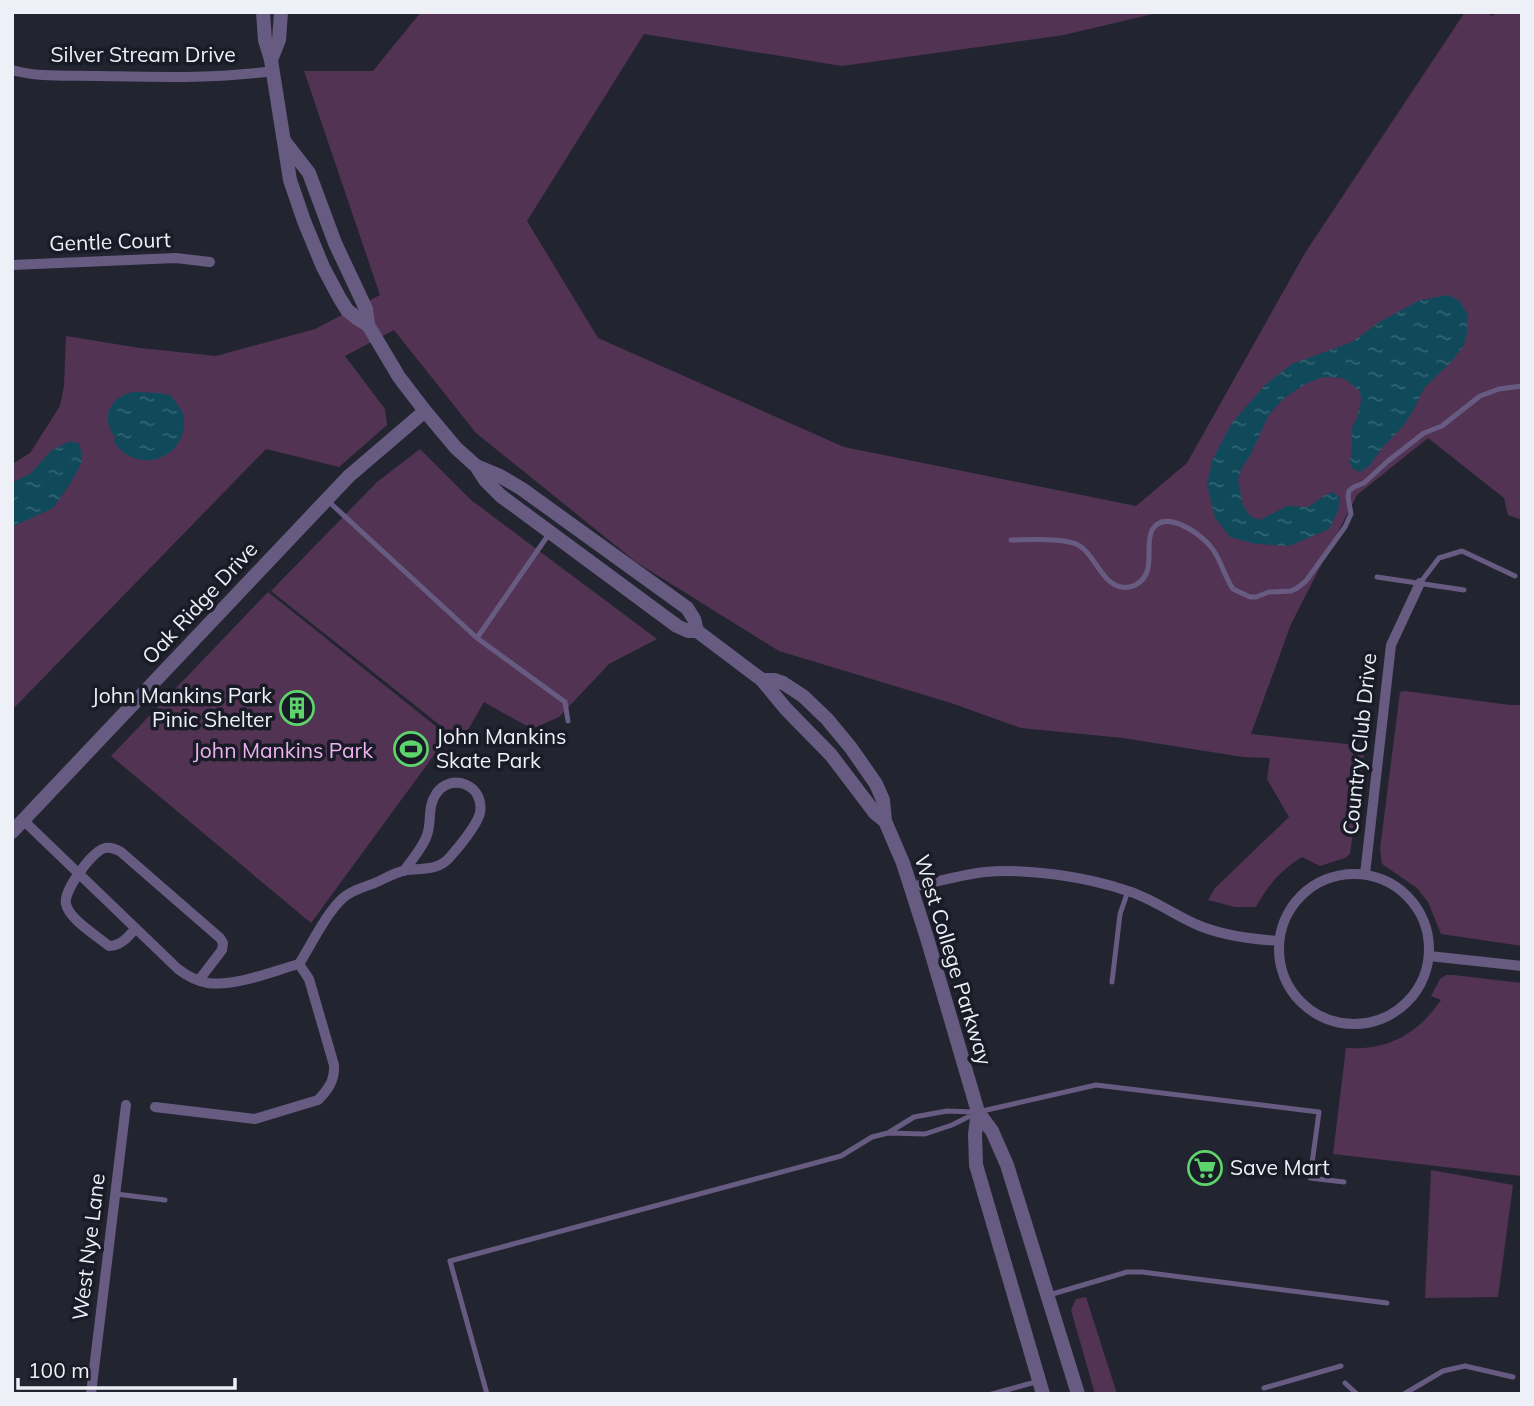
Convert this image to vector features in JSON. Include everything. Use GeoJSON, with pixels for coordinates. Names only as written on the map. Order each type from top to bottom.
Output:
{"type":"FeatureCollection","features":[{"type":"Feature","properties":{"kind":"street","name":"West College Parkway"},"geometry":{"type":"LineString","coordinates":[[263,12],[265,40],[272,65],[290,180],[323,267],[339,297],[347,310],[368,325]]}},
{"type":"Feature","properties":{"kind":"street","name":"West College Parkway"},"geometry":{"type":"LineString","coordinates":[[272,65],[279,40],[281,12]]}},
{"type":"Feature","properties":{"kind":"street","name":"Silver Stream Drive"},"geometry":{"type":"LineString","coordinates":[[12,71],[52,75],[233,76],[272,65]]}},
{"type":"Feature","properties":{"kind":"street","name":"West College Parkway"},"geometry":{"type":"LineString","coordinates":[[285,142],[309,173],[335,243],[366,309],[368,325],[399,377],[425,411],[456,447],[477,466],[522,489],[687,608],[697,631]]}},
{"type":"Feature","properties":{"kind":"street","name":"Gentle Court"},"geometry":{"type":"LineString","coordinates":[[12,265],[176,258],[210,262]]}},
{"type":"Feature","properties":{"kind":"street","name":"Oak Ridge Drive"},"geometry":{"type":"LineString","coordinates":[[12,832],[349,476],[425,411]]}},
{"type":"Feature","properties":{"kind":"street","name":"West College Parkway"},"geometry":{"type":"LineString","coordinates":[[477,466],[485,480],[501,496],[550,533],[677,626],[688,631],[697,631],[762,680],[831,755],[875,813],[885,821]]}},
{"type":"Feature","properties":{"kind":"street","name":"Country Club Drive"},"geometry":{"type":"LineString","coordinates":[[1365,874],[1391,645],[1420,583]]}},
{"type":"Feature","properties":{"kind":"street","name":"West College Parkway"},"geometry":{"type":"LineString","coordinates":[[762,680],[783,683],[803,696],[827,719],[876,784],[883,800],[885,821],[911,887],[978,1112],[992,1131],[1007,1165],[1078,1394]]}},
{"type":"Feature","properties":{"kind":"street"},"geometry":{"type":"LineString","coordinates":[[23,820],[178,969],[209,983],[246,979],[299,964],[342,898],[404,871],[437,867],[447,861],[478,819],[480,810],[477,792],[461,783],[449,784],[436,793],[429,810],[427,837],[404,871]]}},
{"type":"Feature","properties":{"kind":"street"},"geometry":{"type":"LineString","coordinates":[[135,929],[124,941],[116,946],[109,946],[75,918],[67,907],[65,901],[78,874],[99,851],[107,847],[115,848],[220,938],[223,943],[222,950],[198,980]]}},
{"type":"Feature","properties":{"kind":"street"},"geometry":{"type":"LineString","coordinates":[[911,887],[986,872],[1056,874],[1128,891],[1156,902],[1200,926],[1224,934],[1279,941]]}},
{"type":"Feature","properties":{"kind":"street"},"geometry":{"type":"LineString","coordinates":[[1345,873],[1365,874],[1384,879],[1400,888],[1414,902],[1423,918],[1429,938],[1429,956],[1425,975],[1416,993],[1402,1007],[1385,1018],[1367,1024],[1346,1025],[1327,1020],[1310,1011],[1295,997],[1285,980],[1279,961],[1279,941],[1283,921],[1293,904],[1308,889],[1325,878],[1345,873]]}},
{"type":"Feature","properties":{"kind":"street"},"geometry":{"type":"LineString","coordinates":[[1429,956],[1522,966]]}},
{"type":"Feature","properties":{"kind":"street"},"geometry":{"type":"LineString","coordinates":[[155,1107],[255,1119],[318,1100],[333,1079],[334,1065],[309,979],[299,964]]}},
{"type":"Feature","properties":{"kind":"street","name":"West Nye Lane"},"geometry":{"type":"LineString","coordinates":[[91,1394],[126,1105]]}},
{"type":"Feature","properties":{"kind":"street","name":"West College Parkway"},"geometry":{"type":"LineString","coordinates":[[978,1112],[975,1134],[976,1165],[1041,1387]]}},
{"type":"Feature","properties":{"kind":"lane"},"geometry":{"type":"LineString","coordinates":[[1011,540],[1041,539],[1074,543],[1085,550],[1107,578],[1121,587],[1126,587],[1136,585],[1144,577],[1149,564],[1150,537],[1155,526],[1165,521],[1172,522],[1188,528],[1210,546],[1233,589],[1250,597],[1269,592],[1291,591],[1306,581],[1345,527],[1351,513],[1349,491],[1364,483],[1424,433],[1442,426],[1480,396],[1499,389],[1522,386]]}},
{"type":"Feature","properties":{"kind":"lane"},"geometry":{"type":"LineString","coordinates":[[327,499],[477,638],[565,702],[568,720]]}},
{"type":"Feature","properties":{"kind":"lane"},"geometry":{"type":"LineString","coordinates":[[477,638],[550,533]]}},
{"type":"Feature","properties":{"kind":"lane"},"geometry":{"type":"LineString","coordinates":[[1420,583],[1439,558],[1462,551],[1515,576]]}},
{"type":"Feature","properties":{"kind":"lane"},"geometry":{"type":"LineString","coordinates":[[1377,576],[1464,590]]}},
{"type":"Feature","properties":{"kind":"lane"},"geometry":{"type":"LineString","coordinates":[[1112,982],[1120,914],[1128,891]]}},
{"type":"Feature","properties":{"kind":"lane"},"geometry":{"type":"LineString","coordinates":[[487,1394],[450,1261],[841,1156],[872,1137],[888,1133],[925,1134],[978,1112],[1096,1085],[1319,1112],[1310,1178],[1345,1182]]}},
{"type":"Feature","properties":{"kind":"lane"},"geometry":{"type":"LineString","coordinates":[[888,1133],[914,1117],[947,1111],[978,1112]]}},
{"type":"Feature","properties":{"kind":"lane"},"geometry":{"type":"LineString","coordinates":[[115,1194],[165,1200]]}},
{"type":"Feature","properties":{"kind":"lane"},"geometry":{"type":"LineString","coordinates":[[1048,1296],[1127,1272],[1142,1272],[1387,1303]]}},
{"type":"Feature","properties":{"kind":"lane"},"geometry":{"type":"LineString","coordinates":[[1264,1388],[1341,1366]]}},
{"type":"Feature","properties":{"kind":"lane"},"geometry":{"type":"LineString","coordinates":[[1404,1394],[1443,1371],[1465,1366],[1513,1377]]}},
{"type":"Feature","properties":{"kind":"lane"},"geometry":{"type":"LineString","coordinates":[[1345,1383],[1357,1394]]}},
{"type":"Feature","properties":{"kind":"lane"},"geometry":{"type":"LineString","coordinates":[[992,1394],[1041,1387]]}},
{"type":"Feature","properties":{"kind":"green space"},"geometry":{"type":"Polygon","coordinates":[[[421,12],[1161,12],[1064,35],[842,66],[644,34],[527,221],[598,338],[844,447],[1136,506],[1187,463],[1305,253],[1465,12],[1484,12],[1493,16],[1497,12],[1522,12],[1522,520],[1508,515],[1504,498],[1428,438],[1357,495],[1291,624],[1251,734],[1365,746],[1350,854],[1320,866],[1302,857],[1276,879],[1256,907],[1235,907],[1208,900],[1215,888],[1289,817],[1267,779],[1270,758],[1243,757],[1123,738],[1021,728],[951,703],[779,651],[636,562],[476,433],[394,330],[345,356],[385,409],[387,425],[339,467],[266,449],[12,710],[12,464],[30,453],[60,406],[64,386],[66,336],[140,348],[216,356],[315,329],[380,295],[304,71],[373,71],[421,12]]]}},
{"type":"Feature","properties":{"kind":"green space"},"geometry":{"type":"Polygon","coordinates":[[[420,449],[471,500],[657,639],[609,664],[559,717],[532,729],[484,702],[461,742],[271,591],[377,482],[420,449]]]}},
{"type":"Feature","properties":{"kind":"green space","name":"John Mankins Park"},"geometry":{"type":"Polygon","coordinates":[[[268,592],[448,736],[311,923],[111,756],[268,592]]]}},
{"type":"Feature","properties":{"kind":"green space"},"geometry":{"type":"Polygon","coordinates":[[[1400,692],[1522,705],[1522,946],[1441,934],[1428,902],[1417,888],[1382,864],[1380,849],[1400,692]]]}},
{"type":"Feature","properties":{"kind":"green space"},"geometry":{"type":"Polygon","coordinates":[[[1446,975],[1522,983],[1522,1176],[1333,1154],[1346,1048],[1375,1047],[1412,1031],[1441,1000],[1431,996],[1440,979],[1446,975]]]}},
{"type":"Feature","properties":{"kind":"green space"},"geometry":{"type":"Polygon","coordinates":[[[1431,1170],[1513,1185],[1498,1297],[1425,1298],[1431,1170]]]}},
{"type":"Feature","properties":{"kind":"green space"},"geometry":{"type":"Polygon","coordinates":[[[1086,1297],[1117,1394],[1095,1394],[1071,1310],[1076,1299],[1086,1297]]]}},
{"type":"Feature","properties":{"kind":"water"},"geometry":{"type":"Polygon","coordinates":[[[1446,295],[1459,300],[1468,315],[1464,345],[1424,388],[1403,426],[1369,466],[1360,472],[1350,464],[1352,428],[1361,401],[1360,391],[1343,378],[1323,377],[1305,384],[1283,399],[1268,416],[1251,454],[1242,467],[1238,480],[1243,505],[1250,516],[1260,520],[1287,506],[1308,507],[1332,492],[1340,497],[1338,511],[1329,529],[1289,546],[1256,544],[1230,537],[1215,518],[1207,484],[1212,461],[1231,424],[1265,385],[1292,364],[1352,342],[1381,321],[1418,301],[1446,295]]]}},
{"type":"Feature","properties":{"kind":"water"},"geometry":{"type":"Polygon","coordinates":[[[134,392],[170,395],[183,414],[184,428],[180,441],[172,451],[162,457],[137,459],[125,453],[114,442],[115,437],[108,422],[110,408],[119,397],[134,392]]]}},
{"type":"Feature","properties":{"kind":"water"},"geometry":{"type":"Polygon","coordinates":[[[70,441],[80,444],[82,462],[70,484],[53,508],[12,527],[12,483],[31,473],[52,450],[70,441]]]}},
{"type":"Feature","properties":{"kind":"place","name":"John Mankins Park Pinic Shelter"},"geometry":{"type":"Point","coordinates":[297,708]}},
{"type":"Feature","properties":{"kind":"place","name":"John Mankins Skate Park"},"geometry":{"type":"Point","coordinates":[411,749]}},
{"type":"Feature","properties":{"kind":"place","name":"Save Mart"},"geometry":{"type":"Point","coordinates":[1205,1168]}}]}
